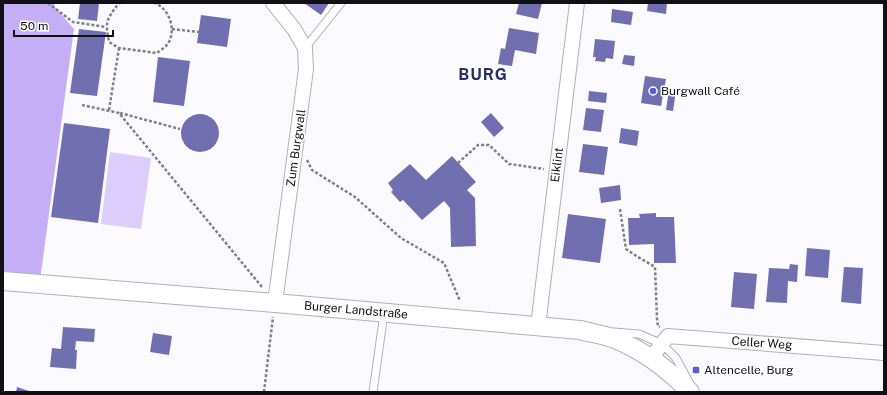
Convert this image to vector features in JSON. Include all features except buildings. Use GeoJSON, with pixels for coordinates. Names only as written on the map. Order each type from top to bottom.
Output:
{"type":"FeatureCollection","features":[{"type":"Feature","properties":{"kind":"street","name":"Zum Burgwall"},"geometry":{"type":"LineString","coordinates":[[273,3],[294,29],[305,48],[306,70],[275,303]]}},
{"type":"Feature","properties":{"kind":"street","name":"Eiklint"},"geometry":{"type":"LineString","coordinates":[[538,326],[577,3]]}},
{"type":"Feature","properties":{"kind":"street","name":"Burger Landstraße"},"geometry":{"type":"LineString","coordinates":[[3,281],[580,330],[657,351],[673,375],[690,392]]}},
{"type":"Feature","properties":{"kind":"street","name":"Celler Weg"},"geometry":{"type":"LineString","coordinates":[[657,351],[668,336],[884,353]]}},
{"type":"Feature","properties":{"kind":"lane"},"geometry":{"type":"LineString","coordinates":[[305,48],[341,3]]}},
{"type":"Feature","properties":{"kind":"lane"},"geometry":{"type":"LineString","coordinates":[[373,392],[384,313]]}},
{"type":"Feature","properties":{"kind":"lane"},"geometry":{"type":"LineString","coordinates":[[657,351],[676,358],[695,392]]}},
{"type":"Feature","properties":{"kind":"path"},"geometry":{"type":"LineString","coordinates":[[48,3],[74,22],[106,27]]}},
{"type":"Feature","properties":{"kind":"path"},"geometry":{"type":"LineString","coordinates":[[121,3],[119,3],[108,17],[106,27],[109,42],[119,48],[157,53],[169,42],[172,28],[168,14],[155,3]]}},
{"type":"Feature","properties":{"kind":"path"},"geometry":{"type":"LineString","coordinates":[[172,28],[199,32]]}},
{"type":"Feature","properties":{"kind":"path"},"geometry":{"type":"LineString","coordinates":[[109,110],[119,48]]}},
{"type":"Feature","properties":{"kind":"path"},"geometry":{"type":"LineString","coordinates":[[82,104],[180,129]]}},
{"type":"Feature","properties":{"kind":"path"},"geometry":{"type":"LineString","coordinates":[[119,113],[275,303],[264,392]]}},
{"type":"Feature","properties":{"kind":"path"},"geometry":{"type":"LineString","coordinates":[[297,140],[312,170],[355,197],[401,238],[444,263],[460,301]]}},
{"type":"Feature","properties":{"kind":"path"},"geometry":{"type":"LineString","coordinates":[[458,163],[478,145],[489,145],[509,164],[557,171]]}},
{"type":"Feature","properties":{"kind":"path"},"geometry":{"type":"LineString","coordinates":[[620,209],[626,249],[655,267],[658,326]]}},
{"type":"Feature","properties":{"kind":"shaded area"},"geometry":{"type":"Polygon","coordinates":[[[3,3],[55,3],[54,6],[74,29],[40,280],[3,274],[3,3]]]}},
{"type":"Feature","properties":{"kind":"shaded area"},"geometry":{"type":"Polygon","coordinates":[[[110,152],[151,158],[141,229],[101,224],[110,152]]]}},
{"type":"Feature","properties":{"kind":"place","name":"Burgwall Café"},"geometry":{"type":"Point","coordinates":[653,91]}},
{"type":"Feature","properties":{"kind":"place","name":"Altencelle, Burg"},"geometry":{"type":"Point","coordinates":[696,370]}},
{"type":"Feature","properties":{"kind":"district","name":"BURG"},"geometry":{"type":"Point","coordinates":[483,74]}}]}
